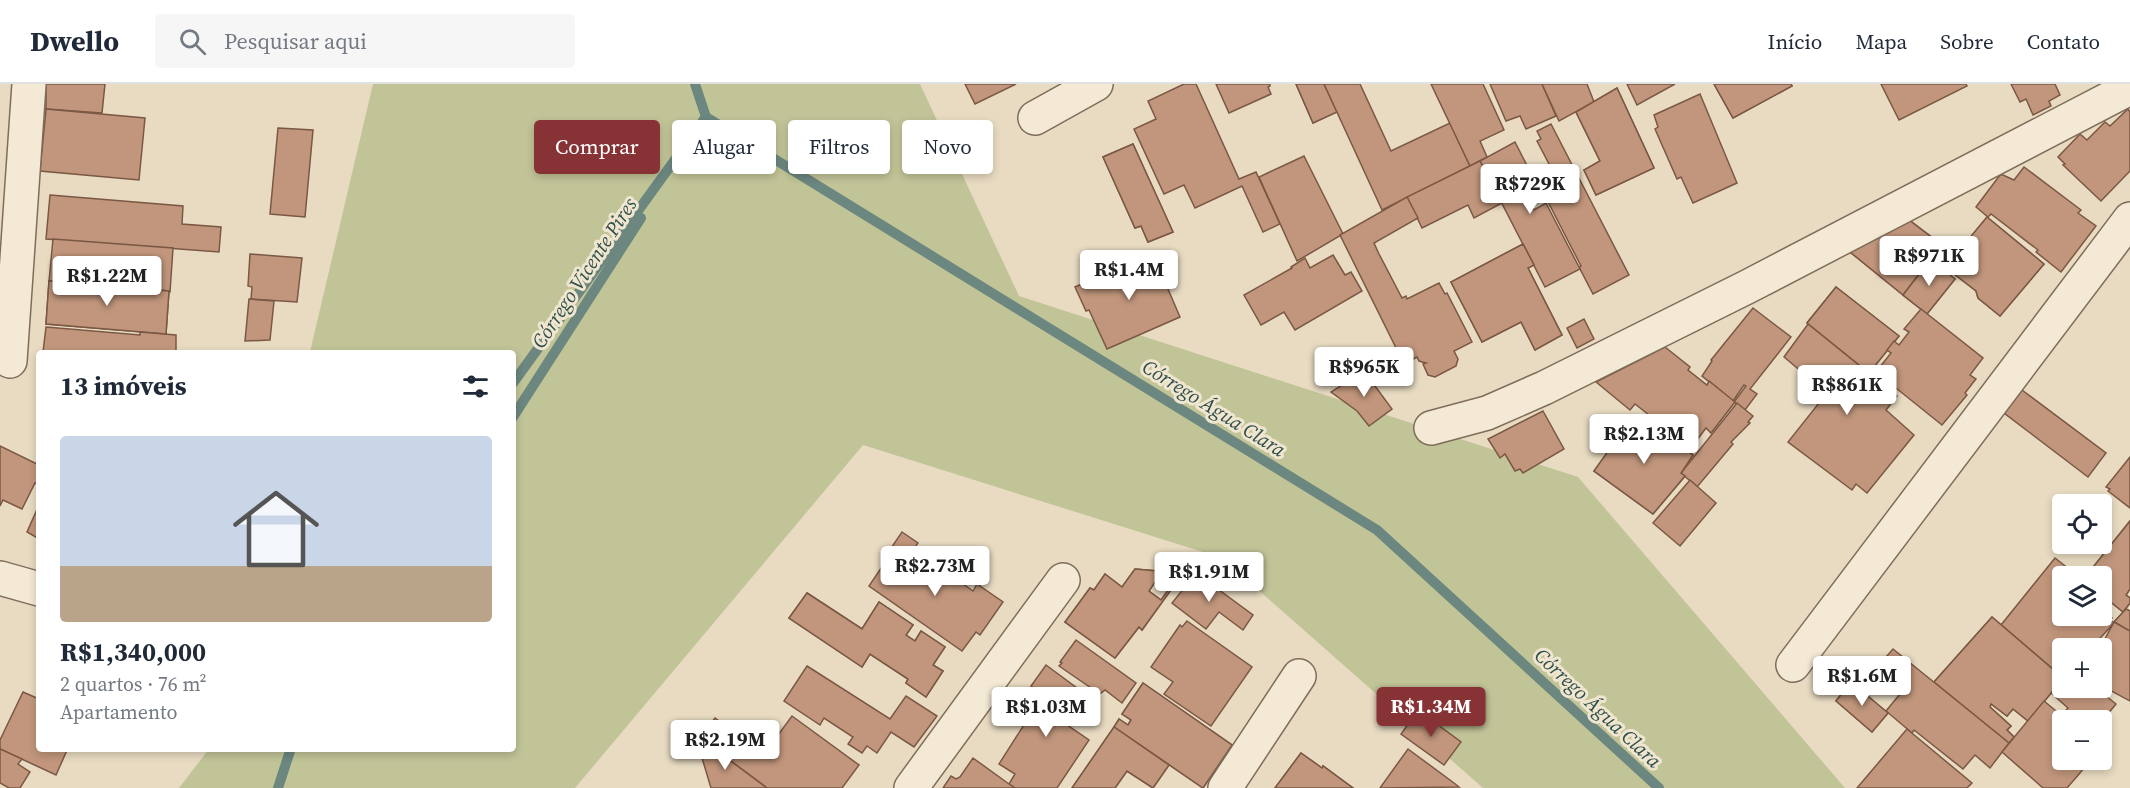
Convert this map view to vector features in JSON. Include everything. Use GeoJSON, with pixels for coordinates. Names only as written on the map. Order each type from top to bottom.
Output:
{"type":"FeatureCollection","features":[{"type":"Feature","properties":{"kind":"street"},"geometry":{"type":"LineString","coordinates":[[10,361],[29,84]]}},
{"type":"Feature","properties":{"kind":"street"},"geometry":{"type":"LineString","coordinates":[[1035,118],[1096,84]]}},
{"type":"Feature","properties":{"kind":"street"},"geometry":{"type":"LineString","coordinates":[[1431,428],[1487,413],[1544,388],[1747,287],[2130,88]]}},
{"type":"Feature","properties":{"kind":"street"},"geometry":{"type":"LineString","coordinates":[[1794,665],[2130,219]]}},
{"type":"Feature","properties":{"kind":"street"},"geometry":{"type":"LineString","coordinates":[[0,578],[36,589]]}},
{"type":"Feature","properties":{"kind":"street"},"geometry":{"type":"LineString","coordinates":[[911,788],[1063,580]]}},
{"type":"Feature","properties":{"kind":"street"},"geometry":{"type":"LineString","coordinates":[[1225,788],[1299,676]]}},
{"type":"Feature","properties":{"kind":"green space"},"geometry":{"type":"Polygon","coordinates":[[[373,84],[920,84],[937,120],[902,120],[902,174],[962,174],[1019,296],[1578,477],[1845,788],[1483,788],[1222,558],[863,445],[575,788],[179,788],[207,752],[516,752],[516,350],[310,350],[373,84]]]}},
{"type":"Feature","properties":{"kind":"building"},"geometry":{"type":"Polygon","coordinates":[[[46,84],[105,84],[102,113],[46,109],[46,84]]]}},
{"type":"Feature","properties":{"kind":"building"},"geometry":{"type":"Polygon","coordinates":[[[965,84],[1016,84],[975,104],[965,84]]]}},
{"type":"Feature","properties":{"kind":"building"},"geometry":{"type":"Polygon","coordinates":[[[1184,84],[1196,84],[1239,179],[1256,172],[1280,224],[1263,232],[1242,186],[1195,208],[1184,185],[1164,194],[1134,129],[1156,119],[1148,101],[1184,84]]]}},
{"type":"Feature","properties":{"kind":"building"},"geometry":{"type":"Polygon","coordinates":[[[1216,84],[1270,84],[1268,87],[1271,94],[1229,113],[1216,84]]]}},
{"type":"Feature","properties":{"kind":"building"},"geometry":{"type":"Polygon","coordinates":[[[1296,84],[1324,84],[1337,112],[1313,123],[1296,84]]]}},
{"type":"Feature","properties":{"kind":"building"},"geometry":{"type":"Polygon","coordinates":[[[1296,84],[1324,84],[1337,112],[1313,123],[1296,84]]]}},
{"type":"Feature","properties":{"kind":"building"},"geometry":{"type":"Polygon","coordinates":[[[1324,84],[1360,84],[1391,151],[1450,123],[1470,166],[1382,210],[1324,84]]]}},
{"type":"Feature","properties":{"kind":"building"},"geometry":{"type":"Polygon","coordinates":[[[1431,84],[1483,84],[1504,130],[1480,141],[1487,157],[1470,166],[1431,84]]]}},
{"type":"Feature","properties":{"kind":"building"},"geometry":{"type":"Polygon","coordinates":[[[1490,84],[1542,84],[1556,116],[1526,129],[1520,116],[1506,121],[1490,84]]]}},
{"type":"Feature","properties":{"kind":"building"},"geometry":{"type":"Polygon","coordinates":[[[1542,84],[1587,84],[1594,102],[1559,121],[1542,84]]]}},
{"type":"Feature","properties":{"kind":"building"},"geometry":{"type":"Polygon","coordinates":[[[1627,84],[1675,84],[1637,105],[1627,84]]]}},
{"type":"Feature","properties":{"kind":"building"},"geometry":{"type":"Polygon","coordinates":[[[1714,84],[1791,84],[1792,86],[1733,118],[1714,84]]]}},
{"type":"Feature","properties":{"kind":"building"},"geometry":{"type":"Polygon","coordinates":[[[1714,84],[1791,84],[1792,86],[1733,118],[1714,84]]]}},
{"type":"Feature","properties":{"kind":"building"},"geometry":{"type":"Polygon","coordinates":[[[1881,84],[1966,84],[1967,86],[1899,120],[1881,84]]]}},
{"type":"Feature","properties":{"kind":"building"},"geometry":{"type":"Polygon","coordinates":[[[2011,84],[2055,84],[2060,95],[2049,101],[2051,106],[2033,115],[2026,99],[2020,102],[2011,84]]]}},
{"type":"Feature","properties":{"kind":"building"},"geometry":{"type":"Polygon","coordinates":[[[1617,88],[1654,168],[1596,195],[1584,170],[1600,161],[1576,112],[1617,88]]]}},
{"type":"Feature","properties":{"kind":"building"},"geometry":{"type":"Polygon","coordinates":[[[1617,88],[1654,168],[1596,195],[1584,170],[1600,161],[1576,112],[1617,88]]]}},
{"type":"Feature","properties":{"kind":"building"},"geometry":{"type":"Polygon","coordinates":[[[1700,94],[1737,183],[1693,203],[1681,177],[1677,179],[1655,129],[1658,127],[1654,115],[1700,94]]]}},
{"type":"Feature","properties":{"kind":"building"},"geometry":{"type":"Polygon","coordinates":[[[46,109],[145,118],[139,180],[40,171],[46,109]]]}},
{"type":"Feature","properties":{"kind":"building"},"geometry":{"type":"Polygon","coordinates":[[[2128,109],[2130,112],[2130,171],[2101,201],[2063,165],[2065,164],[2058,157],[2080,134],[2087,140],[2105,122],[2110,126],[2128,109]]]}},
{"type":"Feature","properties":{"kind":"building"},"geometry":{"type":"Polygon","coordinates":[[[1551,124],[1629,275],[1593,294],[1543,192],[1559,183],[1537,141],[1541,139],[1537,131],[1551,124]]]}},
{"type":"Feature","properties":{"kind":"building"},"geometry":{"type":"Polygon","coordinates":[[[278,128],[313,130],[305,217],[270,214],[278,128]]]}},
{"type":"Feature","properties":{"kind":"building"},"geometry":{"type":"Polygon","coordinates":[[[1515,142],[1543,197],[1531,203],[1534,210],[1546,203],[1580,269],[1545,287],[1480,161],[1515,142]]]}},
{"type":"Feature","properties":{"kind":"building"},"geometry":{"type":"Polygon","coordinates":[[[1133,144],[1173,232],[1148,242],[1141,226],[1135,228],[1103,157],[1133,144]]]}},
{"type":"Feature","properties":{"kind":"building"},"geometry":{"type":"Polygon","coordinates":[[[1133,144],[1173,232],[1148,242],[1141,226],[1135,228],[1103,157],[1133,144]]]}},
{"type":"Feature","properties":{"kind":"building"},"geometry":{"type":"Polygon","coordinates":[[[1304,156],[1343,234],[1297,261],[1259,177],[1304,156]]]}},
{"type":"Feature","properties":{"kind":"building"},"geometry":{"type":"Polygon","coordinates":[[[1480,161],[1502,203],[1474,218],[1468,205],[1422,228],[1407,197],[1480,161]]]}},
{"type":"Feature","properties":{"kind":"building"},"geometry":{"type":"Polygon","coordinates":[[[2024,167],[2081,210],[2078,213],[2096,226],[2061,272],[2036,252],[2038,250],[1991,214],[1988,217],[1976,207],[2000,175],[2014,180],[2024,167]]]}},
{"type":"Feature","properties":{"kind":"building"},"geometry":{"type":"Polygon","coordinates":[[[50,195],[183,206],[182,224],[221,227],[219,252],[46,239],[50,195]]]}},
{"type":"Feature","properties":{"kind":"building"},"geometry":{"type":"Polygon","coordinates":[[[1407,197],[1418,218],[1374,243],[1402,298],[1406,296],[1407,299],[1439,283],[1445,294],[1447,293],[1472,342],[1454,351],[1458,359],[1456,366],[1435,377],[1428,375],[1423,364],[1426,363],[1419,361],[1417,357],[1404,364],[1340,235],[1407,197]]]}},
{"type":"Feature","properties":{"kind":"building"},"geometry":{"type":"Polygon","coordinates":[[[1987,217],[2044,264],[2000,316],[1978,298],[1976,291],[1932,257],[1903,295],[1850,252],[1909,220],[1963,261],[1971,252],[1963,246],[1987,217]]]}},
{"type":"Feature","properties":{"kind":"building"},"geometry":{"type":"Polygon","coordinates":[[[1987,217],[2044,264],[2000,316],[1978,298],[1976,291],[1932,257],[1903,295],[1850,252],[1909,220],[1963,261],[1971,252],[1963,246],[1987,217]]]}},
{"type":"Feature","properties":{"kind":"building"},"geometry":{"type":"Polygon","coordinates":[[[53,239],[173,248],[170,292],[49,281],[53,239]]]}},
{"type":"Feature","properties":{"kind":"building"},"geometry":{"type":"Polygon","coordinates":[[[1523,244],[1534,265],[1528,268],[1562,335],[1535,350],[1521,322],[1482,342],[1451,282],[1523,244]]]}},
{"type":"Feature","properties":{"kind":"building"},"geometry":{"type":"Polygon","coordinates":[[[1523,244],[1534,265],[1528,268],[1562,335],[1535,350],[1521,322],[1482,342],[1451,282],[1523,244]]]}},
{"type":"Feature","properties":{"kind":"building"},"geometry":{"type":"Polygon","coordinates":[[[1154,253],[1180,317],[1107,349],[1089,310],[1086,311],[1075,287],[1154,253]]]}},
{"type":"Feature","properties":{"kind":"building"},"geometry":{"type":"Polygon","coordinates":[[[250,254],[302,258],[297,302],[251,299],[252,287],[248,286],[250,254]]]}},
{"type":"Feature","properties":{"kind":"building"},"geometry":{"type":"Polygon","coordinates":[[[1333,255],[1345,275],[1351,272],[1362,291],[1295,330],[1284,312],[1261,325],[1244,295],[1292,268],[1305,258],[1310,268],[1333,255]]]}},
{"type":"Feature","properties":{"kind":"building"},"geometry":{"type":"Polygon","coordinates":[[[1931,259],[1955,279],[1927,314],[1903,295],[1931,259]]]}},
{"type":"Feature","properties":{"kind":"building"},"geometry":{"type":"Polygon","coordinates":[[[1931,259],[1955,279],[1927,314],[1903,295],[1931,259]]]}},
{"type":"Feature","properties":{"kind":"building"},"geometry":{"type":"Polygon","coordinates":[[[49,281],[169,291],[166,334],[46,324],[49,281]]]}},
{"type":"Feature","properties":{"kind":"building"},"geometry":{"type":"Polygon","coordinates":[[[49,281],[169,291],[166,334],[46,324],[49,281]]]}},
{"type":"Feature","properties":{"kind":"building"},"geometry":{"type":"Polygon","coordinates":[[[1836,287],[1899,336],[1869,373],[1807,323],[1836,287]]]}},
{"type":"Feature","properties":{"kind":"building"},"geometry":{"type":"Polygon","coordinates":[[[1836,287],[1899,336],[1869,373],[1807,323],[1836,287]]]}},
{"type":"Feature","properties":{"kind":"building"},"geometry":{"type":"Polygon","coordinates":[[[249,299],[274,301],[270,340],[245,341],[249,299]]]}},
{"type":"Feature","properties":{"kind":"building"},"geometry":{"type":"Polygon","coordinates":[[[1753,308],[1791,337],[1750,389],[1757,394],[1745,410],[1734,402],[1746,386],[1744,385],[1733,401],[1702,376],[1711,360],[1753,308]]]}},
{"type":"Feature","properties":{"kind":"building"},"geometry":{"type":"Polygon","coordinates":[[[1921,309],[1983,358],[1970,375],[1976,379],[1965,393],[1967,395],[1942,425],[1876,372],[1891,353],[1887,350],[1894,341],[1899,345],[1909,332],[1904,329],[1921,309]]]}},
{"type":"Feature","properties":{"kind":"building"},"geometry":{"type":"Polygon","coordinates":[[[1584,319],[1594,339],[1577,348],[1567,328],[1584,319]]]}},
{"type":"Feature","properties":{"kind":"building"},"geometry":{"type":"Polygon","coordinates":[[[1808,324],[1897,396],[1886,410],[1914,435],[1867,493],[1856,484],[1852,490],[1788,442],[1827,393],[1824,391],[1828,386],[1808,368],[1803,373],[1784,357],[1808,324]]]}},
{"type":"Feature","properties":{"kind":"building"},"geometry":{"type":"Polygon","coordinates":[[[46,327],[140,335],[140,332],[176,335],[176,350],[43,350],[46,327]]]}},
{"type":"Feature","properties":{"kind":"building"},"geometry":{"type":"Polygon","coordinates":[[[1665,347],[1690,367],[1688,370],[1707,385],[1709,381],[1735,402],[1711,433],[1706,428],[1691,448],[1635,404],[1630,410],[1596,382],[1665,347]]]}},
{"type":"Feature","properties":{"kind":"building"},"geometry":{"type":"Polygon","coordinates":[[[1364,371],[1392,409],[1369,426],[1357,411],[1331,392],[1364,371]]]}},
{"type":"Feature","properties":{"kind":"building"},"geometry":{"type":"Polygon","coordinates":[[[2022,390],[2106,453],[2088,477],[2004,413],[2022,390]]]}},
{"type":"Feature","properties":{"kind":"building"},"geometry":{"type":"Polygon","coordinates":[[[1737,403],[1753,416],[1748,422],[1750,423],[1731,442],[1733,444],[1697,487],[1681,473],[1737,403]]]}},
{"type":"Feature","properties":{"kind":"building"},"geometry":{"type":"Polygon","coordinates":[[[1543,411],[1564,449],[1523,473],[1520,469],[1515,471],[1505,454],[1500,458],[1488,439],[1543,411]]]}},
{"type":"Feature","properties":{"kind":"building"},"geometry":{"type":"Polygon","coordinates":[[[1634,415],[1693,455],[1681,473],[1685,476],[1653,514],[1594,471],[1634,415]]]}},
{"type":"Feature","properties":{"kind":"building"},"geometry":{"type":"Polygon","coordinates":[[[1634,415],[1693,455],[1681,473],[1685,476],[1653,514],[1594,471],[1634,415]]]}},
{"type":"Feature","properties":{"kind":"building"},"geometry":{"type":"Polygon","coordinates":[[[0,446],[36,464],[36,484],[22,509],[3,500],[0,506],[0,446]]]}},
{"type":"Feature","properties":{"kind":"building"},"geometry":{"type":"Polygon","coordinates":[[[2130,457],[2130,508],[2106,487],[2130,457]]]}},
{"type":"Feature","properties":{"kind":"building"},"geometry":{"type":"Polygon","coordinates":[[[1690,480],[1716,503],[1680,546],[1653,523],[1690,480]]]}},
{"type":"Feature","properties":{"kind":"building"},"geometry":{"type":"Polygon","coordinates":[[[36,512],[36,537],[27,532],[36,512]]]}},
{"type":"Feature","properties":{"kind":"building"},"geometry":{"type":"Polygon","coordinates":[[[2130,521],[2130,589],[2126,595],[2130,598],[2130,603],[2123,612],[2112,603],[2112,566],[2094,566],[2104,554],[2112,554],[2112,544],[2130,521]]]}},
{"type":"Feature","properties":{"kind":"building"},"geometry":{"type":"Polygon","coordinates":[[[2130,521],[2130,589],[2126,595],[2130,598],[2130,603],[2123,612],[2112,603],[2112,566],[2094,566],[2104,554],[2112,554],[2112,544],[2130,521]]]}},
{"type":"Feature","properties":{"kind":"building"},"geometry":{"type":"Polygon","coordinates":[[[902,532],[918,543],[903,564],[925,579],[943,575],[945,571],[973,591],[977,584],[1003,602],[980,635],[976,632],[962,651],[869,586],[902,532]]]}},
{"type":"Feature","properties":{"kind":"building"},"geometry":{"type":"Polygon","coordinates":[[[2055,558],[2065,566],[2052,566],[2052,626],[2111,626],[2100,638],[2052,638],[2052,668],[2001,625],[2055,558]]]}},
{"type":"Feature","properties":{"kind":"building"},"geometry":{"type":"Polygon","coordinates":[[[1188,567],[1253,615],[1243,630],[1219,612],[1206,629],[1172,603],[1185,587],[1189,590],[1195,583],[1183,574],[1188,567]]]}},
{"type":"Feature","properties":{"kind":"building"},"geometry":{"type":"Polygon","coordinates":[[[1135,569],[1158,571],[1176,583],[1142,630],[1139,627],[1115,658],[1065,622],[1090,588],[1094,590],[1105,574],[1122,587],[1135,569]],[[1159,576],[1149,591],[1161,600],[1172,585],[1159,576]]]}},
{"type":"Feature","properties":{"kind":"building"},"geometry":{"type":"Polygon","coordinates":[[[1135,569],[1158,571],[1176,583],[1142,630],[1139,627],[1115,658],[1065,622],[1090,588],[1094,590],[1105,574],[1122,587],[1135,569]],[[1159,576],[1149,591],[1161,600],[1172,585],[1159,576]]]}},
{"type":"Feature","properties":{"kind":"building"},"geometry":{"type":"Polygon","coordinates":[[[807,593],[862,629],[879,602],[913,625],[906,635],[915,641],[921,631],[945,647],[933,665],[943,671],[926,697],[906,683],[908,679],[870,654],[862,667],[789,618],[807,593]]]}},
{"type":"Feature","properties":{"kind":"building"},"geometry":{"type":"Polygon","coordinates":[[[807,593],[862,629],[879,602],[913,625],[906,635],[915,641],[921,631],[945,647],[933,665],[943,671],[926,697],[906,683],[908,679],[870,654],[862,667],[789,618],[807,593]]]}},
{"type":"Feature","properties":{"kind":"building"},"geometry":{"type":"Polygon","coordinates":[[[2126,609],[2130,611],[2130,631],[2114,622],[2126,609]]]}},
{"type":"Feature","properties":{"kind":"building"},"geometry":{"type":"Polygon","coordinates":[[[2126,609],[2130,611],[2130,631],[2114,622],[2126,609]]]}},
{"type":"Feature","properties":{"kind":"building"},"geometry":{"type":"Polygon","coordinates":[[[1992,617],[2052,668],[2052,692],[2028,721],[2013,709],[2007,716],[1991,704],[1990,707],[2011,726],[2007,730],[2014,737],[2009,743],[1934,682],[1992,617]]]}},
{"type":"Feature","properties":{"kind":"building"},"geometry":{"type":"Polygon","coordinates":[[[1992,617],[2052,668],[2052,692],[2028,721],[2013,709],[2007,716],[1991,704],[1990,707],[2011,726],[2007,730],[2014,737],[2009,743],[1934,682],[1992,617]]]}},
{"type":"Feature","properties":{"kind":"building"},"geometry":{"type":"Polygon","coordinates":[[[1187,621],[1252,667],[1211,726],[1164,694],[1173,682],[1151,667],[1180,625],[1182,627],[1187,621]]]}},
{"type":"Feature","properties":{"kind":"building"},"geometry":{"type":"Polygon","coordinates":[[[2114,622],[2130,631],[2130,701],[2112,691],[2112,638],[2105,638],[2114,622]]]}},
{"type":"Feature","properties":{"kind":"building"},"geometry":{"type":"Polygon","coordinates":[[[1076,640],[1136,683],[1122,703],[1105,690],[1100,694],[1059,666],[1076,640]]]}},
{"type":"Feature","properties":{"kind":"building"},"geometry":{"type":"Polygon","coordinates":[[[1893,649],[2009,743],[1990,768],[1975,755],[1963,769],[1914,730],[1912,733],[1886,711],[1900,694],[1873,672],[1893,649]]]}},
{"type":"Feature","properties":{"kind":"building"},"geometry":{"type":"Polygon","coordinates":[[[1046,665],[1081,691],[1067,711],[1070,713],[1063,722],[1089,740],[1057,788],[1015,788],[1009,784],[1015,774],[999,764],[1036,706],[1041,709],[1048,698],[1031,686],[1046,665]]]}},
{"type":"Feature","properties":{"kind":"building"},"geometry":{"type":"Polygon","coordinates":[[[807,666],[890,719],[906,696],[937,716],[914,747],[891,732],[877,753],[867,746],[862,753],[848,744],[853,737],[824,718],[820,725],[784,701],[807,666]]]}},
{"type":"Feature","properties":{"kind":"building"},"geometry":{"type":"Polygon","coordinates":[[[1851,682],[1888,713],[1872,732],[1836,701],[1851,682]]]}},
{"type":"Feature","properties":{"kind":"building"},"geometry":{"type":"Polygon","coordinates":[[[1851,682],[1888,713],[1872,732],[1836,701],[1851,682]]]}},
{"type":"Feature","properties":{"kind":"building"},"geometry":{"type":"Polygon","coordinates":[[[1143,683],[1232,745],[1203,788],[1114,727],[1119,719],[1128,725],[1131,720],[1122,714],[1143,683]]]}},
{"type":"Feature","properties":{"kind":"building"},"geometry":{"type":"Polygon","coordinates":[[[1143,683],[1232,745],[1203,788],[1114,727],[1119,719],[1128,725],[1131,720],[1122,714],[1143,683]]]}},
{"type":"Feature","properties":{"kind":"building"},"geometry":{"type":"Polygon","coordinates":[[[23,692],[36,698],[36,752],[66,752],[56,775],[0,749],[0,740],[23,692]]]}},
{"type":"Feature","properties":{"kind":"building"},"geometry":{"type":"Polygon","coordinates":[[[2057,698],[2109,698],[2116,704],[2111,710],[2066,710],[2068,708],[2057,698]]]}},
{"type":"Feature","properties":{"kind":"building"},"geometry":{"type":"Polygon","coordinates":[[[2044,701],[2055,710],[2052,710],[2052,770],[2083,770],[2067,788],[2043,788],[2002,752],[2044,701]]]}},
{"type":"Feature","properties":{"kind":"building"},"geometry":{"type":"Polygon","coordinates":[[[1418,710],[1461,742],[1444,765],[1401,734],[1418,710]]]}},
{"type":"Feature","properties":{"kind":"building"},"geometry":{"type":"Polygon","coordinates":[[[792,716],[859,765],[842,788],[767,788],[700,738],[715,718],[764,754],[792,716]]]}},
{"type":"Feature","properties":{"kind":"building"},"geometry":{"type":"Polygon","coordinates":[[[1114,727],[1169,765],[1153,788],[1127,771],[1115,788],[1072,788],[1114,727]]]}},
{"type":"Feature","properties":{"kind":"building"},"geometry":{"type":"Polygon","coordinates":[[[1114,727],[1169,765],[1153,788],[1127,771],[1115,788],[1072,788],[1114,727]]]}},
{"type":"Feature","properties":{"kind":"building"},"geometry":{"type":"Polygon","coordinates":[[[1907,729],[1972,783],[1967,788],[1857,788],[1907,729]]]}},
{"type":"Feature","properties":{"kind":"building"},"geometry":{"type":"Polygon","coordinates":[[[701,739],[767,788],[711,788],[697,741],[701,739]]]}},
{"type":"Feature","properties":{"kind":"building"},"geometry":{"type":"Polygon","coordinates":[[[0,749],[22,759],[18,764],[30,772],[20,788],[9,788],[0,783],[0,749]]]}},
{"type":"Feature","properties":{"kind":"building"},"geometry":{"type":"Polygon","coordinates":[[[1408,749],[1454,783],[1459,787],[1380,788],[1408,749]]]}},
{"type":"Feature","properties":{"kind":"building"},"geometry":{"type":"Polygon","coordinates":[[[1301,753],[1322,768],[1323,766],[1353,788],[1275,788],[1301,753]]]}},
{"type":"Feature","properties":{"kind":"building"},"geometry":{"type":"Polygon","coordinates":[[[1301,753],[1322,768],[1323,766],[1353,788],[1275,788],[1301,753]]]}},
{"type":"Feature","properties":{"kind":"building"},"geometry":{"type":"Polygon","coordinates":[[[973,758],[1015,788],[943,788],[951,776],[956,779],[960,777],[973,758]]]}},
{"type":"Feature","properties":{"kind":"waterway","name":"Córrego Vicente Pires"},"geometry":{"type":"LineString","coordinates":[[695,84],[706,117],[704,120]]}},
{"type":"Feature","properties":{"kind":"waterway","name":"Córrego Água Clara"},"geometry":{"type":"LineString","coordinates":[[516,379],[706,117],[1377,530],[1659,788]]}},
{"type":"Feature","properties":{"kind":"waterway","name":"Córrego Vicente Pires"},"geometry":{"type":"LineString","coordinates":[[516,412],[641,218]]}},
{"type":"Feature","properties":{"kind":"waterway","name":"Córrego Vicente Pires"},"geometry":{"type":"LineString","coordinates":[[278,788],[290,752]]}}]}
